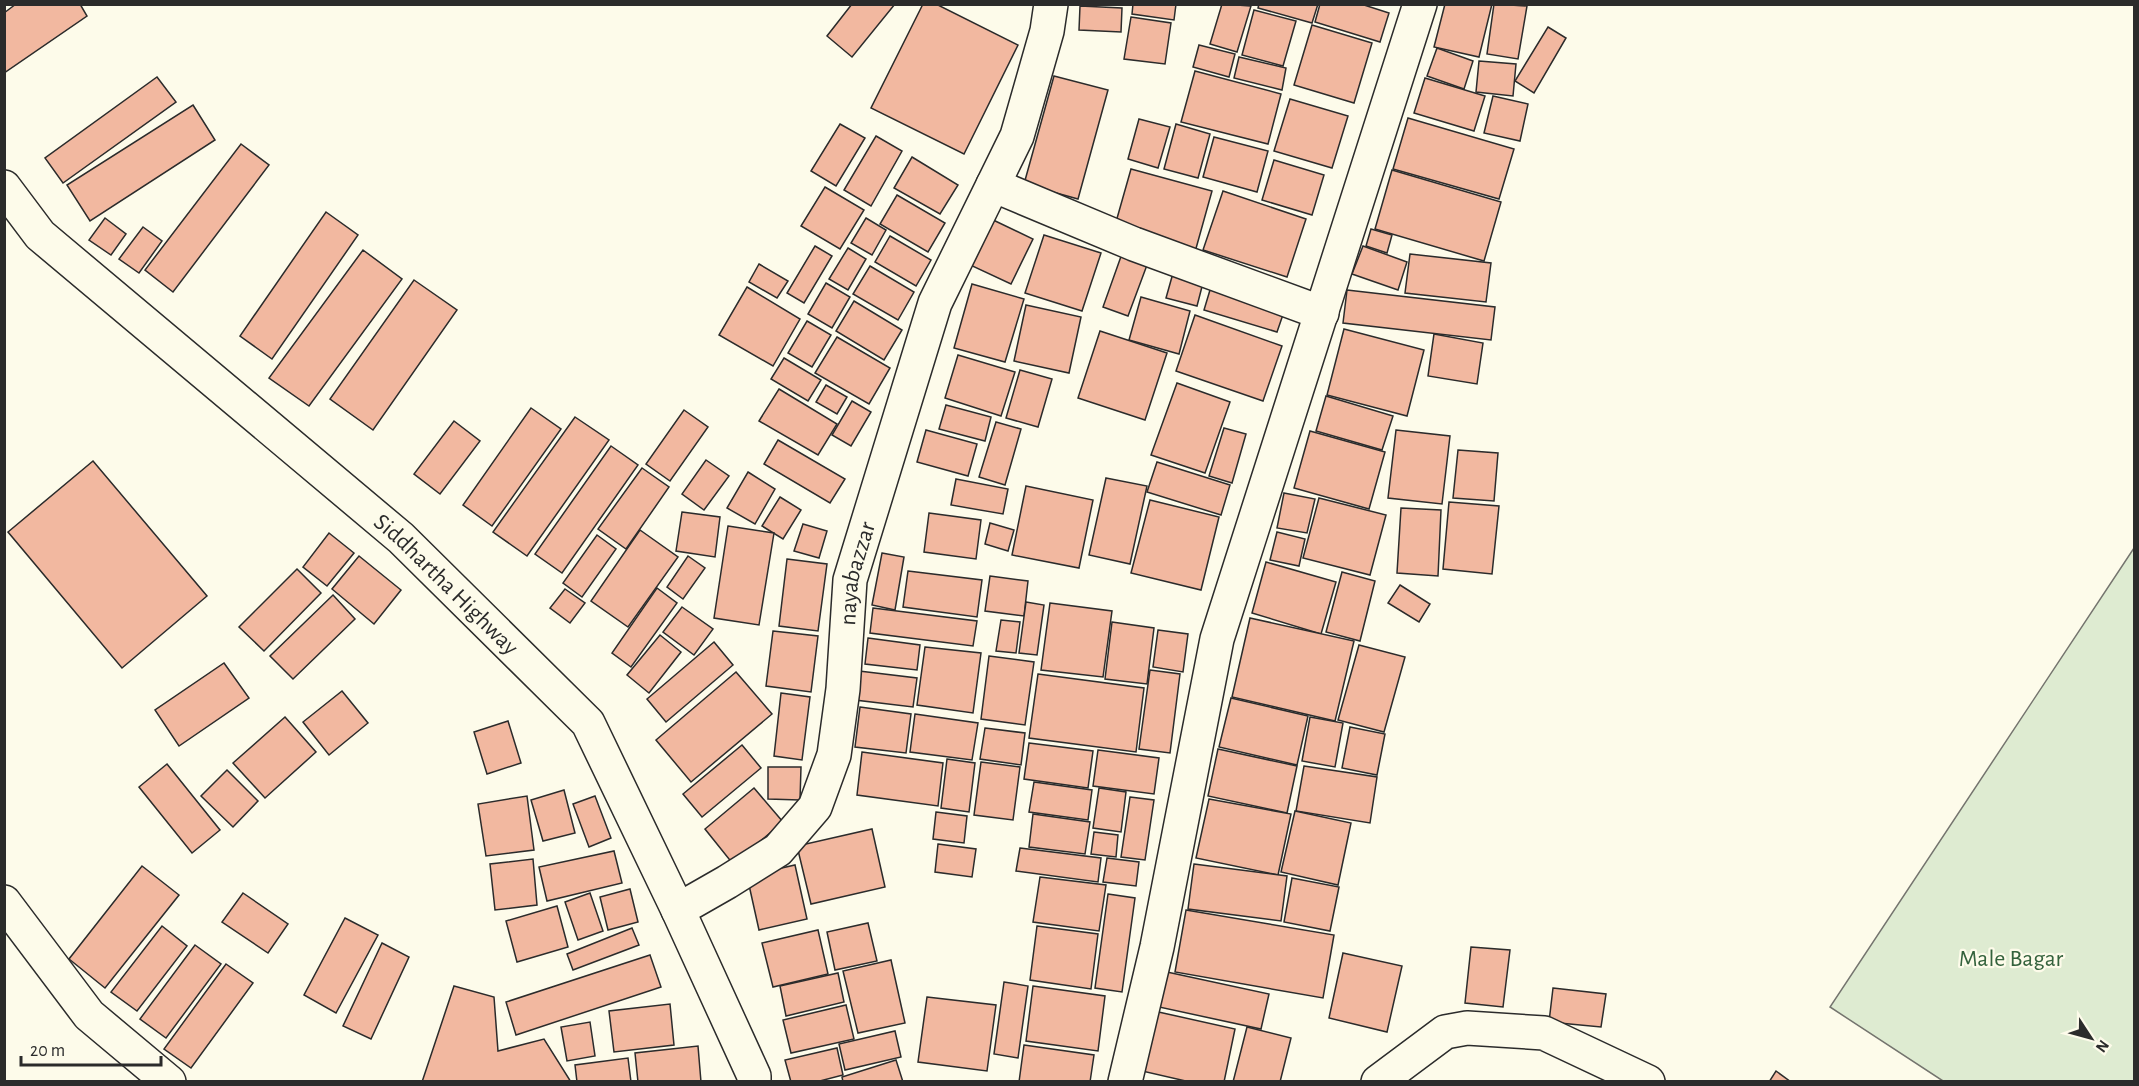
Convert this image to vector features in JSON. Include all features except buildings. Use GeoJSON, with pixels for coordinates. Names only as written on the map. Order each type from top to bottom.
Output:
{"type":"FeatureCollection","features":[{"type":"Feature","properties":{"kind":"main road","name":"nayabazzar"},"geometry":{"type":"LineString","coordinates":[[678,910],[778,850],[815,807],[834,755],[843,689],[850,580],[935,303],[1017,136],[1047,31],[1051,4]]}},
{"type":"Feature","properties":{"kind":"main road"},"geometry":{"type":"LineString","coordinates":[[1125,1082],[1157,947],[1216,639],[1420,4]]}},
{"type":"Feature","properties":{"kind":"main road"},"geometry":{"type":"LineString","coordinates":[[993,185],[1134,244],[1322,313]]}},
{"type":"Feature","properties":{"kind":"main road","name":"Siddhartha Highway"},"geometry":{"type":"LineString","coordinates":[[4,186],[40,235],[401,538],[588,723],[678,910],[754,1076],[754,1082]]}},
{"type":"Feature","properties":{"kind":"main road"},"geometry":{"type":"LineString","coordinates":[[4,902],[89,1016],[170,1082]]}},
{"type":"Feature","properties":{"kind":"main road"},"geometry":{"type":"LineString","coordinates":[[1378,1082],[1445,1032],[1467,1028],[1544,1033],[1648,1082]]}},
{"type":"Feature","properties":{"kind":"green space","name":"Male Bagar"},"geometry":{"type":"Polygon","coordinates":[[[2134,548],[2134,1081],[1943,1081],[1830,1007],[2134,548]]]}}]}
